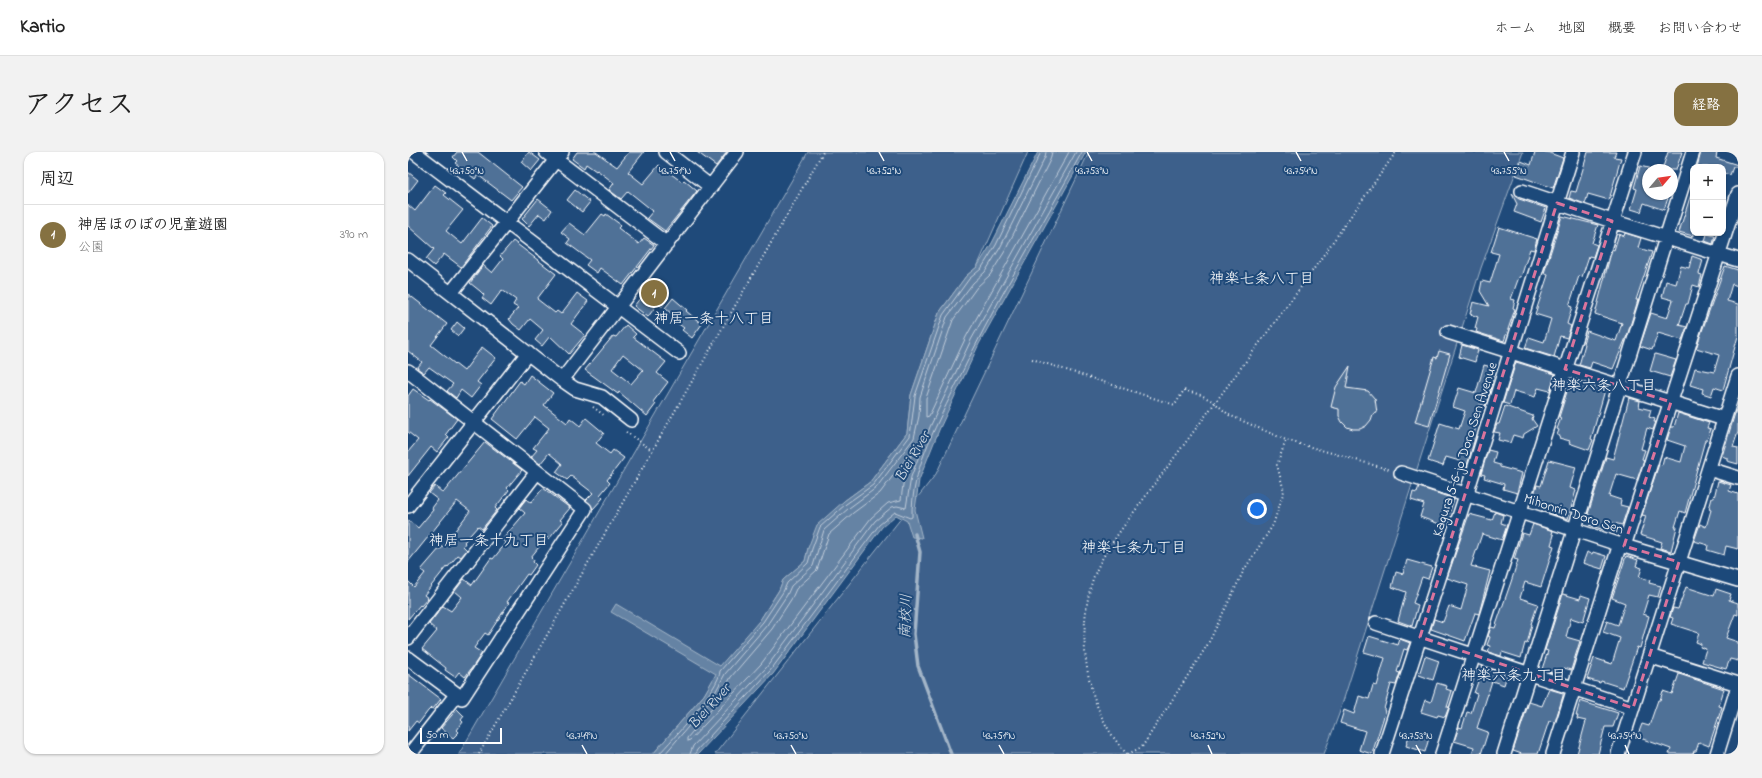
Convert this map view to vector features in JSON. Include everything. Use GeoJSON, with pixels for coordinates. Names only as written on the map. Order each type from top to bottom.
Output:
{"type":"FeatureCollection","features":[{"type":"Feature","properties":{"kind":"street"},"geometry":{"type":"LineString","coordinates":[[414,152],[679,353]]}},
{"type":"Feature","properties":{"kind":"street"},"geometry":{"type":"LineString","coordinates":[[666,152],[711,187]]}},
{"type":"Feature","properties":{"kind":"street"},"geometry":{"type":"LineString","coordinates":[[562,380],[737,152]]}},
{"type":"Feature","properties":{"kind":"street","name":"Kagura 5-6-jo Doro Sen Avenue"},"geometry":{"type":"LineString","coordinates":[[1382,754],[1466,495],[1573,152]]}},
{"type":"Feature","properties":{"kind":"street"},"geometry":{"type":"LineString","coordinates":[[1442,754],[1635,152]]}},
{"type":"Feature","properties":{"kind":"street"},"geometry":{"type":"LineString","coordinates":[[1504,754],[1693,152]]}},
{"type":"Feature","properties":{"kind":"street"},"geometry":{"type":"LineString","coordinates":[[451,293],[506,223],[555,155],[667,244]]}},
{"type":"Feature","properties":{"kind":"street"},"geometry":{"type":"LineString","coordinates":[[1522,191],[1738,260]]}},
{"type":"Feature","properties":{"kind":"street"},"geometry":{"type":"LineString","coordinates":[[1553,754],[1573,689],[1670,402],[1738,194]]}},
{"type":"Feature","properties":{"kind":"street"},"geometry":{"type":"LineString","coordinates":[[408,260],[562,380],[575,389],[602,397],[631,420]]}},
{"type":"Feature","properties":{"kind":"street"},"geometry":{"type":"LineString","coordinates":[[1448,332],[1724,420]]}},
{"type":"Feature","properties":{"kind":"street"},"geometry":{"type":"LineString","coordinates":[[408,506],[528,353]]}},
{"type":"Feature","properties":{"kind":"street"},"geometry":{"type":"LineString","coordinates":[[408,372],[474,421],[585,509],[462,698],[408,658]]}},
{"type":"Feature","properties":{"kind":"street"},"geometry":{"type":"LineString","coordinates":[[1618,754],[1738,376]]}},
{"type":"Feature","properties":{"kind":"street"},"geometry":{"type":"LineString","coordinates":[[1709,469],[1738,478]]}},
{"type":"Feature","properties":{"kind":"street"},"geometry":{"type":"LineString","coordinates":[[408,638],[538,472]]}},
{"type":"Feature","properties":{"kind":"street","name":"Mihonrin Doro Sen"},"geometry":{"type":"LineString","coordinates":[[1400,473],[1622,545],[1738,580]]}},
{"type":"Feature","properties":{"kind":"street"},"geometry":{"type":"LineString","coordinates":[[1376,623],[1633,708]]}},
{"type":"Feature","properties":{"kind":"street"},"geometry":{"type":"LineString","coordinates":[[1650,656],[1738,685],[1717,754]]}},
{"type":"Feature","properties":{"kind":"street"},"geometry":{"type":"LineString","coordinates":[[410,754],[456,695]]}},
{"type":"Feature","properties":{"kind":"path"},"geometry":{"type":"LineString","coordinates":[[480,754],[823,152]]}},
{"type":"Feature","properties":{"kind":"path"},"geometry":{"type":"LineString","coordinates":[[1286,440],[1277,465],[1284,491],[1273,525],[1244,570],[1204,650],[1142,747],[1127,754],[1120,747],[1100,713],[1089,676],[1084,645],[1085,616],[1093,579],[1107,550],[1214,402],[1301,287],[1396,152]]}},
{"type":"Feature","properties":{"kind":"path"},"geometry":{"type":"LineString","coordinates":[[1032,359],[1174,405],[1184,390],[1201,395],[1214,402],[1229,415],[1286,440],[1400,473]]}},
{"type":"Feature","properties":{"kind":"highlighted area"},"geometry":{"type":"Polygon","coordinates":[[[1557,203],[1612,221],[1565,369],[1671,402],[1624,546],[1679,562],[1633,708],[1420,637],[1557,203]]]}},
{"type":"Feature","properties":{"kind":"shaded area"},"geometry":{"type":"Polygon","coordinates":[[[808,152],[1028,152],[977,267],[966,276],[939,313],[911,395],[907,433],[870,482],[844,501],[808,548],[805,561],[783,580],[779,590],[760,620],[717,674],[704,695],[653,754],[459,754],[808,152]]]}},
{"type":"Feature","properties":{"kind":"shaded area"},"geometry":{"type":"Polygon","coordinates":[[[1089,152],[1523,152],[1481,268],[1339,714],[1324,754],[715,754],[936,474],[1089,152]]]}},
{"type":"Feature","properties":{"kind":"shaded area"},"geometry":{"type":"Polygon","coordinates":[[[646,278],[669,297],[662,307],[638,288],[646,278]]]}},
{"type":"Feature","properties":{"kind":"water","name":"Biei River"},"geometry":{"type":"Polygon","coordinates":[[[1038,152],[1086,152],[979,344],[939,430],[919,480],[915,510],[922,538],[912,537],[907,521],[896,515],[882,527],[773,674],[698,754],[653,754],[704,695],[716,674],[611,612],[616,604],[720,666],[760,620],[779,590],[783,580],[805,561],[808,548],[817,525],[844,501],[870,482],[907,433],[911,395],[939,313],[966,276],[977,267],[992,243],[1038,152]]]}},
{"type":"Feature","properties":{"kind":"building"},"geometry":{"type":"Polygon","coordinates":[[[457,152],[478,152],[522,187],[511,200],[478,175],[475,179],[455,163],[457,161],[453,157],[457,152]]]}},
{"type":"Feature","properties":{"kind":"building"},"geometry":{"type":"Polygon","coordinates":[[[529,152],[540,160],[531,171],[521,162],[529,152]]]}},
{"type":"Feature","properties":{"kind":"building"},"geometry":{"type":"Polygon","coordinates":[[[577,152],[596,152],[617,167],[629,152],[644,152],[628,172],[643,184],[659,165],[682,182],[684,180],[697,191],[665,231],[647,218],[653,211],[628,191],[621,199],[609,190],[614,183],[597,170],[596,171],[586,164],[584,168],[572,159],[577,152]]]}},
{"type":"Feature","properties":{"kind":"building"},"geometry":{"type":"Polygon","coordinates":[[[697,152],[727,152],[716,166],[697,152]]]}},
{"type":"Feature","properties":{"kind":"building"},"geometry":{"type":"Polygon","coordinates":[[[1535,152],[1547,152],[1563,158],[1553,188],[1516,175],[1521,161],[1531,165],[1535,152]]]}},
{"type":"Feature","properties":{"kind":"building"},"geometry":{"type":"Polygon","coordinates":[[[1588,152],[1616,152],[1614,157],[1621,158],[1609,200],[1588,194],[1585,204],[1569,198],[1571,191],[1576,192],[1588,152]]]}},
{"type":"Feature","properties":{"kind":"building"},"geometry":{"type":"Polygon","coordinates":[[[1668,152],[1682,152],[1678,164],[1664,164],[1668,152]]]}},
{"type":"Feature","properties":{"kind":"building"},"geometry":{"type":"Polygon","coordinates":[[[1701,152],[1717,152],[1716,158],[1738,165],[1738,167],[1733,167],[1730,175],[1726,174],[1726,164],[1698,164],[1701,152]]]}},
{"type":"Feature","properties":{"kind":"building"},"geometry":{"type":"Polygon","coordinates":[[[1640,166],[1642,166],[1642,200],[1667,200],[1664,210],[1644,203],[1641,212],[1631,209],[1637,189],[1634,188],[1640,166]]]}},
{"type":"Feature","properties":{"kind":"building"},"geometry":{"type":"Polygon","coordinates":[[[408,172],[418,180],[408,193],[408,172]]]}},
{"type":"Feature","properties":{"kind":"building"},"geometry":{"type":"Polygon","coordinates":[[[435,185],[446,193],[444,195],[463,210],[446,231],[462,244],[482,218],[492,226],[461,267],[444,254],[434,266],[426,259],[434,249],[408,226],[408,205],[415,211],[435,185]]]}},
{"type":"Feature","properties":{"kind":"building"},"geometry":{"type":"Polygon","coordinates":[[[575,190],[590,202],[582,212],[567,200],[575,190]]]}},
{"type":"Feature","properties":{"kind":"building"},"geometry":{"type":"Polygon","coordinates":[[[1512,194],[1519,199],[1546,208],[1541,222],[1514,212],[1517,204],[1512,194]]]}},
{"type":"Feature","properties":{"kind":"building"},"geometry":{"type":"Polygon","coordinates":[[[1690,197],[1690,235],[1679,232],[1690,197]]]}},
{"type":"Feature","properties":{"kind":"building"},"geometry":{"type":"Polygon","coordinates":[[[538,199],[552,210],[546,219],[539,214],[529,226],[522,219],[538,199]]]}},
{"type":"Feature","properties":{"kind":"building"},"geometry":{"type":"Polygon","coordinates":[[[602,214],[605,216],[606,214],[621,225],[618,228],[639,244],[644,238],[654,245],[623,285],[600,268],[597,273],[586,265],[590,260],[567,243],[570,239],[561,232],[569,223],[585,235],[602,214]]]}},
{"type":"Feature","properties":{"kind":"building"},"geometry":{"type":"Polygon","coordinates":[[[1562,216],[1598,225],[1592,243],[1597,245],[1593,257],[1589,256],[1582,277],[1579,276],[1569,306],[1572,307],[1567,324],[1571,326],[1567,338],[1560,336],[1554,357],[1525,348],[1529,337],[1544,342],[1551,319],[1535,314],[1548,275],[1544,273],[1562,216]]]}},
{"type":"Feature","properties":{"kind":"building"},"geometry":{"type":"Polygon","coordinates":[[[1499,227],[1537,239],[1534,250],[1530,249],[1521,277],[1519,277],[1511,299],[1515,300],[1513,308],[1515,309],[1504,341],[1476,332],[1477,329],[1475,328],[1478,317],[1470,314],[1473,302],[1489,306],[1480,291],[1482,281],[1490,283],[1499,254],[1491,252],[1499,227]]]}},
{"type":"Feature","properties":{"kind":"building"},"geometry":{"type":"Polygon","coordinates":[[[1625,233],[1641,238],[1638,248],[1652,252],[1636,300],[1638,300],[1628,333],[1613,369],[1592,362],[1590,368],[1579,365],[1587,331],[1616,341],[1622,323],[1595,314],[1612,249],[1614,250],[1619,234],[1624,236],[1625,233]]]}},
{"type":"Feature","properties":{"kind":"building"},"geometry":{"type":"Polygon","coordinates":[[[1706,236],[1715,236],[1713,244],[1705,241],[1706,236]]]}},
{"type":"Feature","properties":{"kind":"building"},"geometry":{"type":"Polygon","coordinates":[[[513,241],[556,274],[537,299],[555,313],[557,311],[561,314],[577,293],[588,301],[571,324],[585,335],[569,354],[550,336],[542,346],[535,340],[543,330],[530,319],[521,330],[513,324],[509,319],[518,308],[513,305],[516,300],[502,290],[491,305],[482,298],[484,295],[470,283],[483,265],[492,273],[503,259],[500,256],[513,241]]]}},
{"type":"Feature","properties":{"kind":"building"},"geometry":{"type":"Polygon","coordinates":[[[1692,256],[1703,260],[1699,274],[1702,275],[1699,287],[1693,285],[1688,304],[1686,304],[1679,325],[1687,327],[1682,340],[1658,333],[1652,350],[1640,346],[1651,313],[1667,318],[1673,300],[1662,297],[1666,281],[1676,284],[1681,266],[1689,268],[1692,256]]]}},
{"type":"Feature","properties":{"kind":"building"},"geometry":{"type":"Polygon","coordinates":[[[1725,266],[1738,270],[1738,286],[1732,284],[1727,301],[1738,304],[1738,336],[1723,390],[1714,387],[1711,396],[1702,393],[1703,389],[1690,385],[1695,368],[1714,372],[1719,355],[1696,348],[1725,266]]]}},
{"type":"Feature","properties":{"kind":"building"},"geometry":{"type":"Polygon","coordinates":[[[408,294],[447,324],[431,345],[464,371],[482,347],[496,358],[477,382],[481,385],[471,398],[461,390],[456,398],[447,391],[453,384],[429,367],[424,373],[417,368],[422,362],[408,351],[408,294]]]}},
{"type":"Feature","properties":{"kind":"building"},"geometry":{"type":"Polygon","coordinates":[[[641,297],[655,307],[648,317],[634,306],[641,297]]]}},
{"type":"Feature","properties":{"kind":"building"},"geometry":{"type":"Polygon","coordinates":[[[673,298],[702,324],[692,338],[682,330],[684,328],[672,319],[674,316],[665,308],[673,298]]]}},
{"type":"Feature","properties":{"kind":"building"},"geometry":{"type":"Polygon","coordinates":[[[457,322],[464,328],[458,336],[451,330],[457,322]]]}},
{"type":"Feature","properties":{"kind":"building"},"geometry":{"type":"Polygon","coordinates":[[[626,325],[636,334],[633,337],[666,362],[657,373],[668,382],[653,402],[656,404],[647,416],[619,392],[618,394],[585,370],[613,336],[616,337],[626,325]],[[623,354],[612,369],[631,384],[643,370],[623,354]]]}},
{"type":"Feature","properties":{"kind":"building"},"geometry":{"type":"Polygon","coordinates":[[[1462,345],[1478,350],[1475,362],[1459,357],[1462,345]]]}},
{"type":"Feature","properties":{"kind":"building"},"geometry":{"type":"Polygon","coordinates":[[[1439,351],[1450,354],[1429,426],[1415,422],[1434,357],[1437,358],[1439,351]]]}},
{"type":"Feature","properties":{"kind":"building"},"geometry":{"type":"Polygon","coordinates":[[[1655,354],[1676,360],[1670,377],[1650,371],[1655,354]]]}},
{"type":"Feature","properties":{"kind":"building"},"geometry":{"type":"Polygon","coordinates":[[[1516,362],[1555,374],[1550,391],[1538,388],[1535,397],[1514,391],[1510,405],[1503,403],[1516,362]]]}},
{"type":"Feature","properties":{"kind":"building"},"geometry":{"type":"Polygon","coordinates":[[[1484,365],[1495,368],[1488,399],[1485,406],[1480,404],[1473,426],[1476,427],[1474,434],[1476,435],[1466,469],[1461,468],[1463,462],[1446,457],[1443,466],[1428,461],[1440,423],[1459,429],[1465,411],[1453,407],[1459,388],[1476,393],[1484,365]]]}},
{"type":"Feature","properties":{"kind":"building"},"geometry":{"type":"Polygon","coordinates":[[[1350,366],[1346,388],[1368,391],[1375,399],[1377,413],[1373,414],[1371,420],[1366,426],[1360,429],[1347,427],[1339,416],[1339,409],[1331,407],[1336,387],[1350,366]]]}},
{"type":"Feature","properties":{"kind":"building"},"geometry":{"type":"Polygon","coordinates":[[[530,375],[553,393],[544,405],[567,423],[570,418],[580,426],[586,418],[604,433],[596,443],[610,454],[613,450],[624,458],[607,480],[610,483],[600,495],[603,498],[593,509],[586,500],[593,493],[571,476],[567,480],[556,472],[562,464],[549,453],[540,464],[531,457],[537,450],[533,448],[549,428],[535,417],[517,439],[492,419],[520,381],[524,384],[530,375]]]}},
{"type":"Feature","properties":{"kind":"building"},"geometry":{"type":"Polygon","coordinates":[[[1571,379],[1605,390],[1591,439],[1593,440],[1589,450],[1569,443],[1570,441],[1559,438],[1560,436],[1557,435],[1559,430],[1557,429],[1561,418],[1559,417],[1571,379]]]}},
{"type":"Feature","properties":{"kind":"building"},"geometry":{"type":"Polygon","coordinates":[[[413,389],[429,400],[430,399],[457,419],[446,434],[449,437],[437,452],[431,447],[408,476],[408,452],[418,440],[408,432],[408,396],[413,389]]]}},
{"type":"Feature","properties":{"kind":"building"},"geometry":{"type":"Polygon","coordinates":[[[1629,398],[1640,401],[1639,407],[1651,410],[1649,417],[1655,419],[1654,422],[1656,422],[1653,430],[1647,428],[1641,449],[1645,450],[1642,459],[1644,460],[1637,480],[1616,474],[1609,496],[1621,500],[1620,505],[1628,507],[1622,525],[1606,521],[1604,530],[1589,525],[1592,517],[1588,514],[1606,457],[1613,459],[1629,398]]]}},
{"type":"Feature","properties":{"kind":"building"},"geometry":{"type":"Polygon","coordinates":[[[1505,406],[1533,416],[1532,419],[1537,426],[1524,434],[1523,438],[1513,435],[1510,443],[1498,440],[1500,433],[1494,432],[1497,424],[1499,424],[1505,406]]]}},
{"type":"Feature","properties":{"kind":"building"},"geometry":{"type":"Polygon","coordinates":[[[1736,410],[1738,410],[1738,432],[1733,447],[1738,448],[1738,464],[1727,461],[1727,458],[1722,456],[1736,410]]]}},
{"type":"Feature","properties":{"kind":"building"},"geometry":{"type":"Polygon","coordinates":[[[1678,413],[1709,423],[1707,428],[1711,429],[1707,440],[1705,440],[1685,513],[1680,511],[1675,527],[1677,527],[1671,551],[1660,548],[1662,542],[1640,535],[1646,516],[1642,515],[1659,464],[1662,465],[1664,457],[1681,462],[1685,446],[1667,440],[1671,427],[1674,427],[1678,413]]]}},
{"type":"Feature","properties":{"kind":"building"},"geometry":{"type":"Polygon","coordinates":[[[485,442],[522,470],[507,488],[509,490],[495,508],[497,510],[482,529],[478,526],[464,542],[465,543],[463,546],[467,550],[461,557],[458,555],[448,567],[447,566],[424,595],[428,598],[408,619],[408,581],[414,587],[425,573],[421,570],[440,548],[441,549],[470,511],[457,501],[408,562],[408,520],[418,528],[433,510],[432,508],[438,500],[429,493],[435,486],[443,493],[485,442]]]}},
{"type":"Feature","properties":{"kind":"building"},"geometry":{"type":"Polygon","coordinates":[[[1488,450],[1496,452],[1493,463],[1500,465],[1500,467],[1522,473],[1517,493],[1503,489],[1504,484],[1484,478],[1485,475],[1481,474],[1488,450]]]}},
{"type":"Feature","properties":{"kind":"building"},"geometry":{"type":"Polygon","coordinates":[[[1549,460],[1576,467],[1570,488],[1576,490],[1568,519],[1542,511],[1545,501],[1533,497],[1537,485],[1541,486],[1549,460]]]}},
{"type":"Feature","properties":{"kind":"building"},"geometry":{"type":"Polygon","coordinates":[[[1718,481],[1731,485],[1729,491],[1738,494],[1738,549],[1726,546],[1724,555],[1707,550],[1708,545],[1694,541],[1700,524],[1706,527],[1711,510],[1709,509],[1712,498],[1714,498],[1718,481]]]}},
{"type":"Feature","properties":{"kind":"building"},"geometry":{"type":"Polygon","coordinates":[[[1419,487],[1454,499],[1445,526],[1420,517],[1424,504],[1411,500],[1413,492],[1417,493],[1419,487]]]}},
{"type":"Feature","properties":{"kind":"building"},"geometry":{"type":"Polygon","coordinates":[[[543,488],[570,508],[560,520],[563,522],[549,539],[547,537],[531,557],[536,565],[529,575],[527,574],[507,602],[509,603],[488,635],[485,633],[474,648],[482,653],[474,665],[465,677],[459,672],[455,677],[422,649],[437,631],[429,624],[443,606],[451,611],[462,597],[455,591],[464,579],[472,585],[491,558],[493,559],[506,543],[502,540],[525,513],[519,508],[526,499],[531,503],[543,488]]]}},
{"type":"Feature","properties":{"kind":"building"},"geometry":{"type":"Polygon","coordinates":[[[1495,512],[1503,515],[1501,523],[1507,525],[1502,540],[1482,534],[1471,566],[1490,571],[1479,614],[1475,613],[1465,641],[1431,629],[1434,619],[1443,622],[1449,606],[1461,610],[1468,585],[1447,578],[1469,514],[1492,520],[1495,512]]]}},
{"type":"Feature","properties":{"kind":"building"},"geometry":{"type":"Polygon","coordinates":[[[1533,524],[1553,531],[1552,534],[1554,535],[1551,545],[1554,546],[1541,587],[1525,582],[1520,598],[1538,604],[1531,624],[1527,644],[1525,643],[1521,658],[1502,652],[1501,656],[1488,652],[1490,646],[1487,645],[1490,637],[1488,636],[1491,627],[1495,628],[1511,582],[1518,560],[1514,559],[1522,533],[1529,535],[1533,524]]]}},
{"type":"Feature","properties":{"kind":"building"},"geometry":{"type":"Polygon","coordinates":[[[1587,552],[1592,554],[1593,552],[1606,556],[1602,569],[1583,563],[1587,552]]]}},
{"type":"Feature","properties":{"kind":"building"},"geometry":{"type":"Polygon","coordinates":[[[1626,556],[1638,560],[1636,566],[1642,568],[1639,577],[1650,580],[1649,583],[1661,586],[1658,597],[1649,595],[1643,614],[1649,616],[1640,648],[1637,647],[1623,688],[1601,681],[1600,683],[1587,679],[1594,658],[1612,664],[1620,638],[1603,632],[1607,621],[1618,625],[1625,603],[1612,598],[1626,556]]]}},
{"type":"Feature","properties":{"kind":"building"},"geometry":{"type":"Polygon","coordinates":[[[1407,560],[1432,567],[1428,579],[1422,577],[1413,603],[1418,605],[1412,626],[1398,621],[1406,592],[1392,587],[1396,572],[1403,574],[1407,560]]]}},
{"type":"Feature","properties":{"kind":"building"},"geometry":{"type":"Polygon","coordinates":[[[1686,587],[1714,596],[1716,589],[1731,594],[1729,600],[1738,603],[1738,615],[1735,614],[1726,638],[1738,642],[1738,661],[1730,659],[1726,669],[1702,662],[1706,649],[1700,647],[1701,644],[1696,642],[1699,633],[1671,624],[1673,618],[1670,617],[1673,608],[1678,609],[1686,587]]]}},
{"type":"Feature","properties":{"kind":"building"},"geometry":{"type":"Polygon","coordinates":[[[1563,594],[1580,599],[1581,595],[1590,598],[1583,622],[1571,618],[1566,637],[1580,641],[1571,670],[1564,668],[1562,676],[1542,669],[1548,651],[1545,650],[1563,594]]]}},
{"type":"Feature","properties":{"kind":"building"},"geometry":{"type":"Polygon","coordinates":[[[1369,636],[1398,645],[1400,639],[1410,643],[1407,650],[1404,649],[1397,672],[1400,673],[1396,685],[1391,684],[1384,709],[1385,713],[1372,754],[1359,750],[1365,731],[1340,723],[1344,710],[1354,714],[1359,696],[1369,699],[1373,685],[1377,686],[1385,658],[1364,652],[1369,636]]]}},
{"type":"Feature","properties":{"kind":"building"},"geometry":{"type":"Polygon","coordinates":[[[1425,656],[1439,661],[1433,680],[1419,675],[1425,656]]]}},
{"type":"Feature","properties":{"kind":"building"},"geometry":{"type":"Polygon","coordinates":[[[1483,667],[1507,675],[1504,685],[1492,681],[1477,728],[1488,732],[1481,754],[1472,754],[1474,747],[1454,741],[1459,727],[1462,728],[1467,712],[1471,713],[1477,694],[1474,693],[1483,667]]]}},
{"type":"Feature","properties":{"kind":"building"},"geometry":{"type":"Polygon","coordinates":[[[408,674],[441,699],[433,709],[431,708],[428,711],[419,723],[416,721],[408,731],[408,674]]]}},
{"type":"Feature","properties":{"kind":"building"},"geometry":{"type":"Polygon","coordinates":[[[1679,674],[1724,689],[1719,706],[1722,707],[1709,746],[1699,742],[1696,751],[1694,751],[1693,754],[1669,754],[1671,749],[1637,737],[1642,724],[1649,726],[1658,700],[1660,700],[1663,691],[1672,694],[1679,674]]]}},
{"type":"Feature","properties":{"kind":"building"},"geometry":{"type":"Polygon","coordinates":[[[1437,683],[1447,686],[1446,689],[1452,691],[1447,707],[1449,707],[1445,717],[1438,715],[1437,717],[1421,712],[1425,700],[1431,702],[1437,683]]]}},
{"type":"Feature","properties":{"kind":"building"},"geometry":{"type":"Polygon","coordinates":[[[1549,689],[1563,693],[1563,696],[1555,722],[1549,721],[1538,754],[1522,754],[1513,751],[1529,702],[1542,706],[1549,689]]]}},
{"type":"Feature","properties":{"kind":"building"},"geometry":{"type":"Polygon","coordinates":[[[1580,701],[1618,713],[1613,727],[1605,727],[1598,754],[1577,754],[1586,721],[1577,719],[1578,716],[1576,716],[1580,701]]]}},
{"type":"Feature","properties":{"kind":"building"},"geometry":{"type":"Polygon","coordinates":[[[457,709],[464,716],[461,720],[463,722],[457,730],[459,732],[453,738],[441,728],[457,709]]]}},
{"type":"Feature","properties":{"kind":"building"},"geometry":{"type":"Polygon","coordinates":[[[1410,732],[1429,738],[1425,752],[1406,746],[1410,732]]]}},
{"type":"Feature","properties":{"kind":"waterway","name":"南校川"},"geometry":{"type":"LineString","coordinates":[[915,534],[920,552],[914,634],[918,666],[951,754]]}},
{"type":"Feature","properties":{"kind":"place","name":"神居ほのぼの児童遊園"},"geometry":{"type":"Point","coordinates":[654,293]}},
{"type":"Feature","properties":{"kind":"district","name":"神楽七条八丁目"},"geometry":{"type":"Point","coordinates":[1262,278]}},
{"type":"Feature","properties":{"kind":"district","name":"神居一条十八丁目"},"geometry":{"type":"Point","coordinates":[714,318]}},
{"type":"Feature","properties":{"kind":"district","name":"神楽六条八丁目"},"geometry":{"type":"Point","coordinates":[1604,385]}},
{"type":"Feature","properties":{"kind":"district","name":"神居一条十九丁目"},"geometry":{"type":"Point","coordinates":[489,540]}},
{"type":"Feature","properties":{"kind":"district","name":"神楽七条九丁目"},"geometry":{"type":"Point","coordinates":[1134,547]}},
{"type":"Feature","properties":{"kind":"district","name":"神楽六条九丁目"},"geometry":{"type":"Point","coordinates":[1514,675]}}]}
